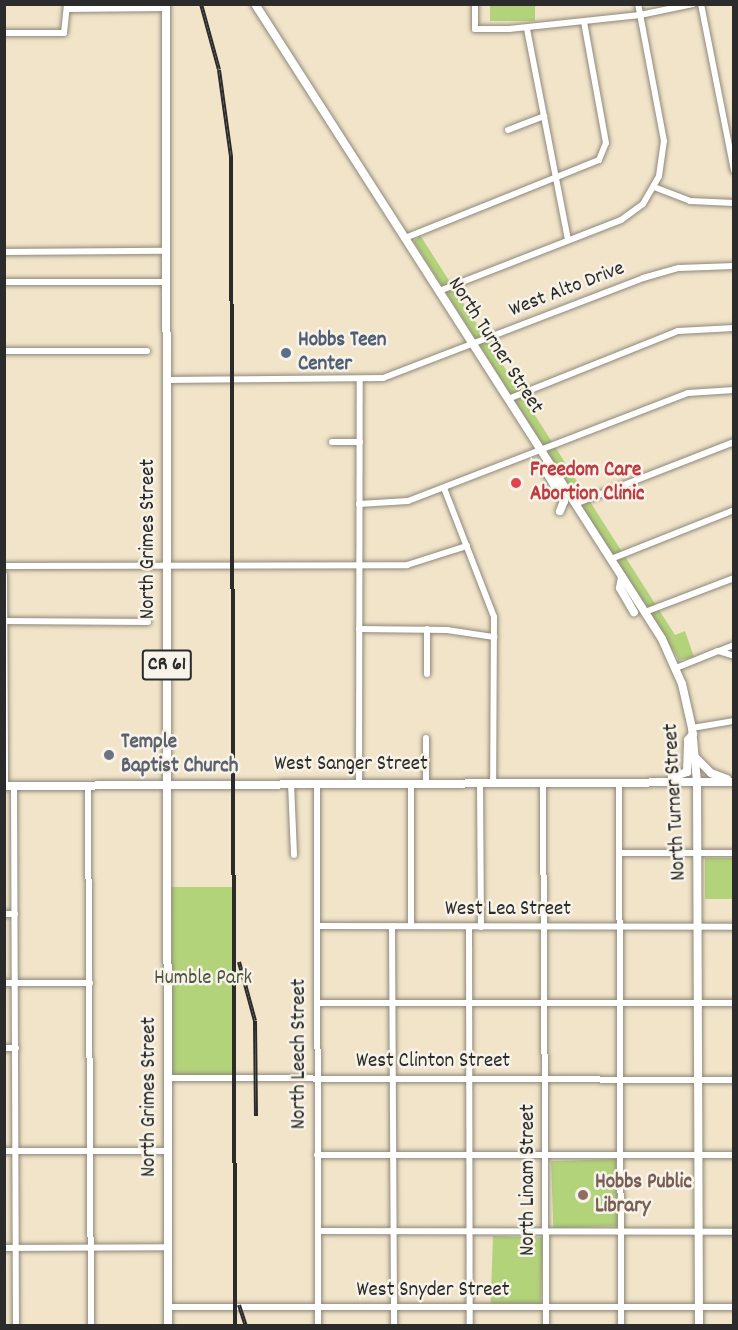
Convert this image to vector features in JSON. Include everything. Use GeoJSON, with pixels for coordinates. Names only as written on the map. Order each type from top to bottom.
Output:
{"type":"FeatureCollection","features":[{"type":"Feature","properties":{"kind":"main road","name":"North Turner Street"},"geometry":{"type":"LineString","coordinates":[[255,4],[645,612],[676,668],[693,731],[697,782],[699,1326]]}},
{"type":"Feature","properties":{"kind":"main road","name":"North Grimes Street"},"geometry":{"type":"LineString","coordinates":[[166,6],[168,1326]]}},
{"type":"Feature","properties":{"kind":"main road"},"geometry":{"type":"LineString","coordinates":[[547,462],[547,473],[564,501],[560,511]]}},
{"type":"Feature","properties":{"kind":"main road"},"geometry":{"type":"LineString","coordinates":[[622,577],[620,588],[634,612]]}},
{"type":"Feature","properties":{"kind":"main road"},"geometry":{"type":"LineString","coordinates":[[657,782],[687,772],[688,740],[693,731]]}},
{"type":"Feature","properties":{"kind":"main road"},"geometry":{"type":"LineString","coordinates":[[695,757],[714,776],[734,780]]}},
{"type":"Feature","properties":{"kind":"main road","name":"West Sanger Street"},"geometry":{"type":"LineString","coordinates":[[8,786],[734,780]]}},
{"type":"Feature","properties":{"kind":"street"},"geometry":{"type":"LineString","coordinates":[[475,4],[475,29],[527,29],[640,15],[693,4]]}},
{"type":"Feature","properties":{"kind":"street"},"geometry":{"type":"LineString","coordinates":[[439,291],[631,214],[654,187],[664,141],[638,4]]}},
{"type":"Feature","properties":{"kind":"street"},"geometry":{"type":"LineString","coordinates":[[701,4],[734,171]]}},
{"type":"Feature","properties":{"kind":"street"},"geometry":{"type":"LineString","coordinates":[[4,33],[64,33],[67,7],[166,6]]}},
{"type":"Feature","properties":{"kind":"street"},"geometry":{"type":"LineString","coordinates":[[405,238],[593,163],[604,153],[606,143],[584,22]]}},
{"type":"Feature","properties":{"kind":"street"},"geometry":{"type":"LineString","coordinates":[[527,29],[568,240]]}},
{"type":"Feature","properties":{"kind":"street"},"geometry":{"type":"LineString","coordinates":[[508,130],[544,116]]}},
{"type":"Feature","properties":{"kind":"street"},"geometry":{"type":"LineString","coordinates":[[654,187],[690,201],[734,203]]}},
{"type":"Feature","properties":{"kind":"street"},"geometry":{"type":"LineString","coordinates":[[4,252],[166,251]]}},
{"type":"Feature","properties":{"kind":"street","name":"West Alto Drive"},"geometry":{"type":"LineString","coordinates":[[167,380],[360,380],[395,375],[665,271],[734,266]]}},
{"type":"Feature","properties":{"kind":"street"},"geometry":{"type":"LineString","coordinates":[[4,282],[167,282]]}},
{"type":"Feature","properties":{"kind":"street"},"geometry":{"type":"LineString","coordinates":[[508,399],[678,331],[734,328]]}},
{"type":"Feature","properties":{"kind":"street"},"geometry":{"type":"LineString","coordinates":[[4,351],[147,351]]}},
{"type":"Feature","properties":{"kind":"street"},"geometry":{"type":"LineString","coordinates":[[359,783],[360,380]]}},
{"type":"Feature","properties":{"kind":"street"},"geometry":{"type":"LineString","coordinates":[[359,504],[399,503],[444,488],[688,393],[734,390]]}},
{"type":"Feature","properties":{"kind":"street"},"geometry":{"type":"LineString","coordinates":[[332,442],[360,442]]}},
{"type":"Feature","properties":{"kind":"street"},"geometry":{"type":"LineString","coordinates":[[575,504],[734,442]]}},
{"type":"Feature","properties":{"kind":"street"},"geometry":{"type":"LineString","coordinates":[[444,488],[493,614],[493,783]]}},
{"type":"Feature","properties":{"kind":"street"},"geometry":{"type":"LineString","coordinates":[[611,559],[734,510]]}},
{"type":"Feature","properties":{"kind":"street"},"geometry":{"type":"LineString","coordinates":[[4,567],[418,564],[467,546]]}},
{"type":"Feature","properties":{"kind":"street"},"geometry":{"type":"LineString","coordinates":[[4,575],[8,786],[15,914],[16,1326]]}},
{"type":"Feature","properties":{"kind":"street"},"geometry":{"type":"LineString","coordinates":[[645,612],[734,578]]}},
{"type":"Feature","properties":{"kind":"street"},"geometry":{"type":"LineString","coordinates":[[5,621],[148,622]]}},
{"type":"Feature","properties":{"kind":"street"},"geometry":{"type":"LineString","coordinates":[[359,629],[427,629],[494,637]]}},
{"type":"Feature","properties":{"kind":"street"},"geometry":{"type":"LineString","coordinates":[[427,629],[428,674]]}},
{"type":"Feature","properties":{"kind":"street"},"geometry":{"type":"LineString","coordinates":[[676,668],[734,645]]}},
{"type":"Feature","properties":{"kind":"street"},"geometry":{"type":"LineString","coordinates":[[718,651],[734,656]]}},
{"type":"Feature","properties":{"kind":"street"},"geometry":{"type":"LineString","coordinates":[[693,731],[734,721]]}},
{"type":"Feature","properties":{"kind":"street"},"geometry":{"type":"LineString","coordinates":[[426,738],[426,783]]}},
{"type":"Feature","properties":{"kind":"street","name":"North Linam Street"},"geometry":{"type":"LineString","coordinates":[[543,782],[546,1326]]}},
{"type":"Feature","properties":{"kind":"street"},"geometry":{"type":"LineString","coordinates":[[619,782],[621,1326]]}},
{"type":"Feature","properties":{"kind":"street"},"geometry":{"type":"LineString","coordinates":[[291,783],[294,855]]}},
{"type":"Feature","properties":{"kind":"street","name":"North Leech Street"},"geometry":{"type":"LineString","coordinates":[[317,783],[318,1326]]}},
{"type":"Feature","properties":{"kind":"street"},"geometry":{"type":"LineString","coordinates":[[411,783],[411,926]]}},
{"type":"Feature","properties":{"kind":"street"},"geometry":{"type":"LineString","coordinates":[[480,783],[481,927]]}},
{"type":"Feature","properties":{"kind":"street"},"geometry":{"type":"LineString","coordinates":[[88,786],[91,1326]]}},
{"type":"Feature","properties":{"kind":"street"},"geometry":{"type":"LineString","coordinates":[[620,853],[734,853]]}},
{"type":"Feature","properties":{"kind":"street"},"geometry":{"type":"LineString","coordinates":[[4,914],[15,914]]}},
{"type":"Feature","properties":{"kind":"street","name":"West Lea Street"},"geometry":{"type":"LineString","coordinates":[[317,926],[734,927]]}},
{"type":"Feature","properties":{"kind":"street"},"geometry":{"type":"LineString","coordinates":[[392,926],[394,1326]]}},
{"type":"Feature","properties":{"kind":"street"},"geometry":{"type":"LineString","coordinates":[[469,927],[470,1326]]}},
{"type":"Feature","properties":{"kind":"street"},"geometry":{"type":"LineString","coordinates":[[4,982],[90,983]]}},
{"type":"Feature","properties":{"kind":"street"},"geometry":{"type":"LineString","coordinates":[[317,1003],[734,1004]]}},
{"type":"Feature","properties":{"kind":"street"},"geometry":{"type":"LineString","coordinates":[[4,1048],[16,1048]]}},
{"type":"Feature","properties":{"kind":"street","name":"West Clinton Street"},"geometry":{"type":"LineString","coordinates":[[168,1078],[734,1080]]}},
{"type":"Feature","properties":{"kind":"street"},"geometry":{"type":"LineString","coordinates":[[4,1151],[168,1151]]}},
{"type":"Feature","properties":{"kind":"street"},"geometry":{"type":"LineString","coordinates":[[317,1155],[734,1155]]}},
{"type":"Feature","properties":{"kind":"street"},"geometry":{"type":"LineString","coordinates":[[318,1231],[734,1232]]}},
{"type":"Feature","properties":{"kind":"street"},"geometry":{"type":"LineString","coordinates":[[4,1248],[168,1247]]}},
{"type":"Feature","properties":{"kind":"street","name":"West Snyder Street"},"geometry":{"type":"LineString","coordinates":[[168,1307],[734,1307]]}},
{"type":"Feature","properties":{"kind":"green space"},"geometry":{"type":"Polygon","coordinates":[[[490,5],[535,5],[535,21],[490,21],[490,5]]]}},
{"type":"Feature","properties":{"kind":"green space"},"geometry":{"type":"Polygon","coordinates":[[[420,235],[675,635],[685,631],[694,657],[679,660],[414,242],[420,235]]]}},
{"type":"Feature","properties":{"kind":"green space"},"geometry":{"type":"Polygon","coordinates":[[[705,858],[733,858],[733,899],[705,899],[705,858]]]}},
{"type":"Feature","properties":{"kind":"green space","name":"Humble Park"},"geometry":{"type":"Polygon","coordinates":[[[171,887],[234,887],[234,1076],[173,1075],[171,887]]]}},
{"type":"Feature","properties":{"kind":"green space"},"geometry":{"type":"Polygon","coordinates":[[[616,1159],[618,1226],[553,1228],[551,1161],[616,1159]]]}},
{"type":"Feature","properties":{"kind":"green space"},"geometry":{"type":"Polygon","coordinates":[[[493,1236],[543,1238],[541,1306],[491,1304],[493,1236]]]}},
{"type":"Feature","properties":{"kind":"railway"},"geometry":{"type":"LineString","coordinates":[[201,4],[219,70],[231,157],[235,1326]]}},
{"type":"Feature","properties":{"kind":"railway"},"geometry":{"type":"LineString","coordinates":[[239,962],[255,1021],[256,1116]]}},
{"type":"Feature","properties":{"kind":"railway"},"geometry":{"type":"LineString","coordinates":[[239,1305],[246,1326]]}},
{"type":"Feature","properties":{"kind":"place","name":"Hobbs Teen Center"},"geometry":{"type":"Point","coordinates":[286,353]}},
{"type":"Feature","properties":{"kind":"place","name":"Freedom Care Abortion Clinic"},"geometry":{"type":"Point","coordinates":[516,483]}},
{"type":"Feature","properties":{"kind":"place","name":"Temple Baptist Church"},"geometry":{"type":"Point","coordinates":[109,755]}},
{"type":"Feature","properties":{"kind":"place","name":"Hobbs Public Library"},"geometry":{"type":"Point","coordinates":[583,1195]}}]}
